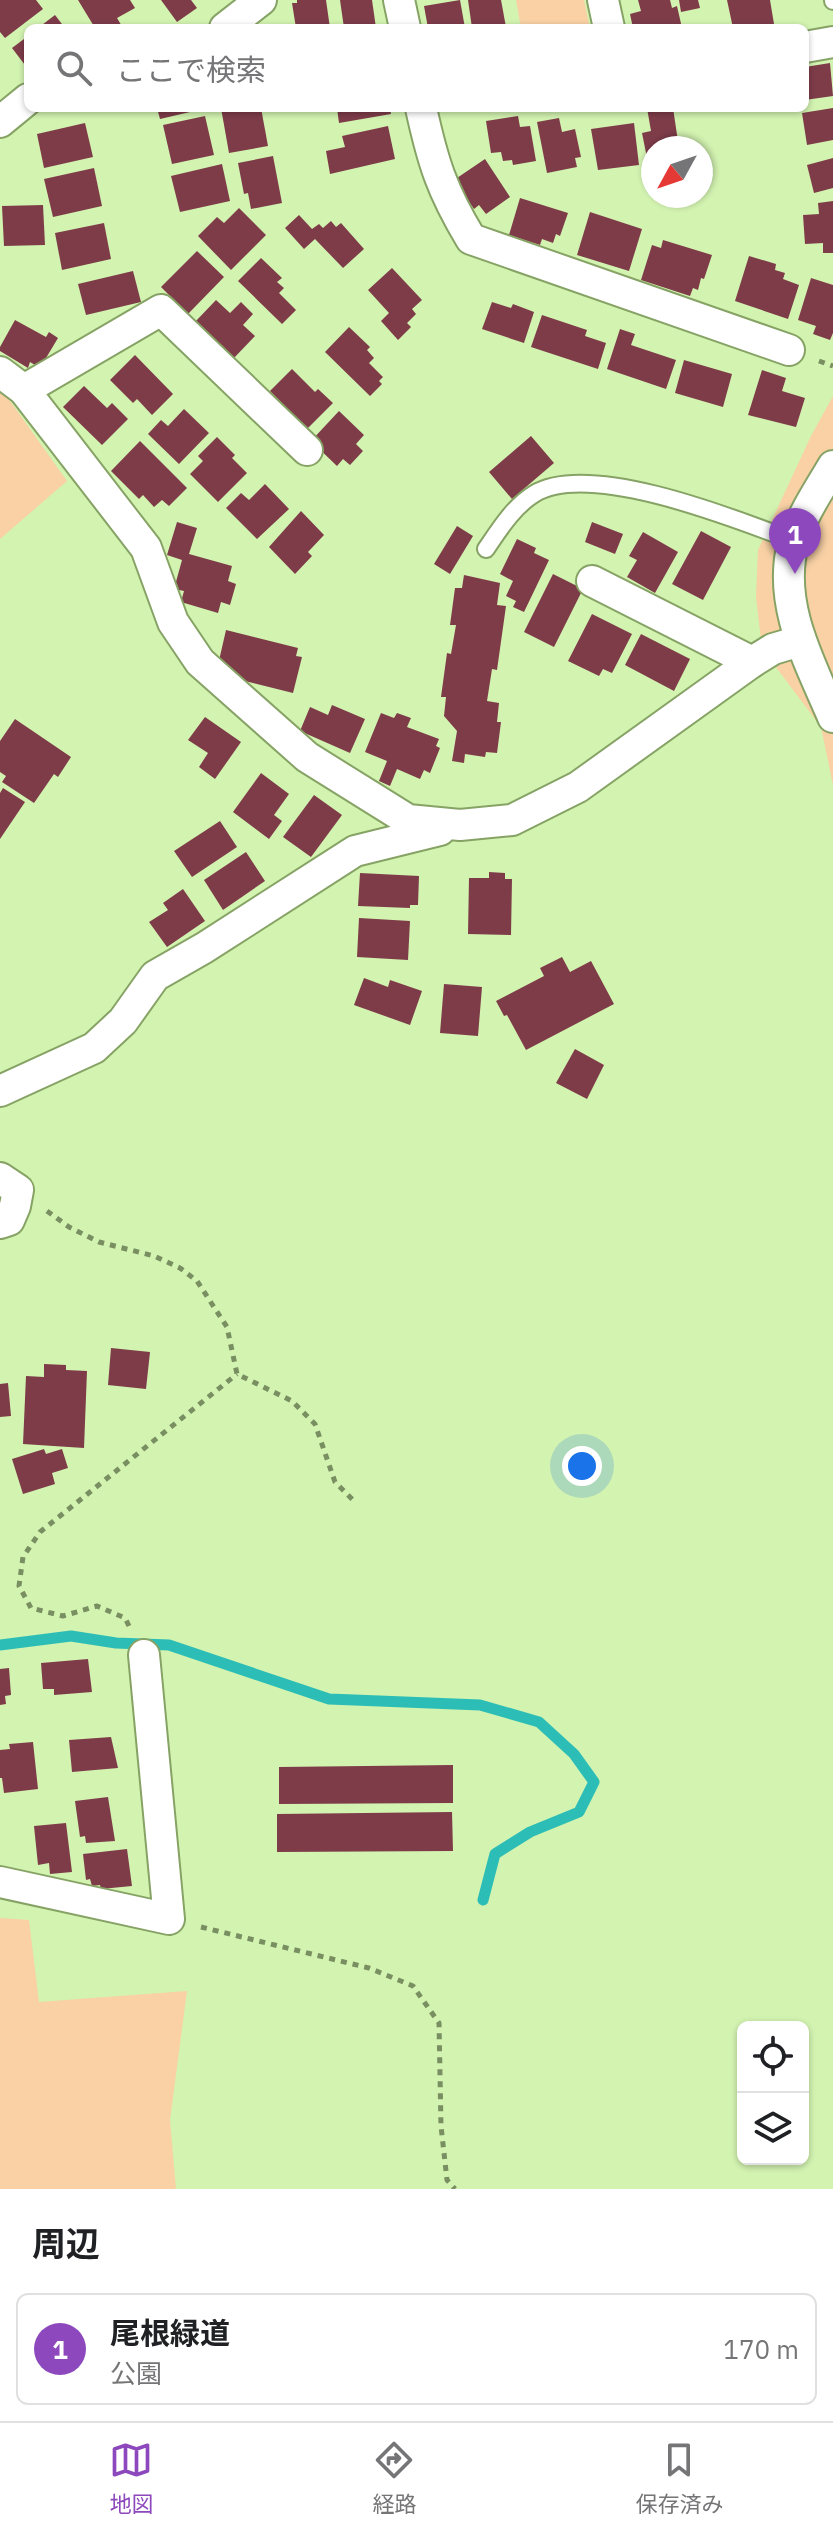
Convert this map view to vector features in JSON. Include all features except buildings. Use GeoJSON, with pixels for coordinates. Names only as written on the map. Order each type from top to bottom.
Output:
{"type":"FeatureCollection","features":[{"type":"Feature","properties":{"kind":"street"},"geometry":{"type":"LineString","coordinates":[[399,0],[404,24]]}},
{"type":"Feature","properties":{"kind":"street"},"geometry":{"type":"LineString","coordinates":[[603,0],[608,24]]}},
{"type":"Feature","properties":{"kind":"street"},"geometry":{"type":"LineString","coordinates":[[230,24],[257,1]]}},
{"type":"Feature","properties":{"kind":"street"},"geometry":{"type":"LineString","coordinates":[[809,46],[833,42]]}},
{"type":"Feature","properties":{"kind":"street"},"geometry":{"type":"LineString","coordinates":[[0,122],[24,102]]}},
{"type":"Feature","properties":{"kind":"street"},"geometry":{"type":"LineString","coordinates":[[427,112],[437,173],[448,200],[471,239],[789,350]]}},
{"type":"Feature","properties":{"kind":"street"},"geometry":{"type":"LineString","coordinates":[[24,390],[161,310],[307,450]]}},
{"type":"Feature","properties":{"kind":"street"},"geometry":{"type":"LineString","coordinates":[[0,372],[24,390],[146,548],[173,622],[200,662],[307,757],[408,820],[460,825]]}},
{"type":"Feature","properties":{"kind":"street"},"geometry":{"type":"LineString","coordinates":[[833,466],[794,541],[790,562],[790,591],[800,641],[833,717]]}},
{"type":"Feature","properties":{"kind":"street"},"geometry":{"type":"LineString","coordinates":[[592,581],[752,662]]}},
{"type":"Feature","properties":{"kind":"street"},"geometry":{"type":"LineString","coordinates":[[0,1091],[94,1048],[123,1021],[155,976],[355,851],[460,825],[512,820],[578,787],[752,662],[773,649],[800,641]]}},
{"type":"Feature","properties":{"kind":"street"},"geometry":{"type":"LineString","coordinates":[[0,1223],[9,1220],[15,1206],[9,1184]]}},
{"type":"Feature","properties":{"kind":"street"},"geometry":{"type":"LineString","coordinates":[[0,1882],[169,1919],[144,1655]]}},
{"type":"Feature","properties":{"kind":"lane"},"geometry":{"type":"LineString","coordinates":[[486,549],[507,518],[534,494],[560,484],[608,486],[653,494],[794,541]]}},
{"type":"Feature","properties":{"kind":"path"},"geometry":{"type":"LineString","coordinates":[[9,1184],[69,1227],[99,1242],[154,1256],[180,1268],[197,1281],[227,1327],[237,1374]]}},
{"type":"Feature","properties":{"kind":"path"},"geometry":{"type":"LineString","coordinates":[[237,1374],[292,1401],[315,1424],[335,1482],[356,1503]]}},
{"type":"Feature","properties":{"kind":"path"},"geometry":{"type":"LineString","coordinates":[[144,1655],[125,1618],[97,1606],[63,1616],[31,1608],[19,1586],[23,1557],[40,1532],[237,1374]]}},
{"type":"Feature","properties":{"kind":"path"},"geometry":{"type":"LineString","coordinates":[[169,1919],[369,1968],[413,1986],[439,2023],[441,2126],[447,2180],[455,2189]]}},
{"type":"Feature","properties":{"kind":"shaded area"},"geometry":{"type":"Polygon","coordinates":[[[516,0],[584,0],[589,24],[520,24],[516,0]]]}},
{"type":"Feature","properties":{"kind":"shaded area"},"geometry":{"type":"Polygon","coordinates":[[[3,391],[67,481],[0,539],[0,392],[3,391]]]}},
{"type":"Feature","properties":{"kind":"shaded area"},"geometry":{"type":"Polygon","coordinates":[[[833,396],[833,785],[821,727],[772,662],[761,640],[756,597],[758,550],[833,396]]]}},
{"type":"Feature","properties":{"kind":"shaded area"},"geometry":{"type":"Polygon","coordinates":[[[0,1918],[29,1920],[39,2002],[187,1991],[170,2120],[176,2189],[0,2189],[0,1918]]]}},
{"type":"Feature","properties":{"kind":"waterway"},"geometry":{"type":"LineString","coordinates":[[0,1645],[71,1636],[116,1643],[169,1645],[329,1699],[480,1705],[539,1722],[574,1754],[594,1782],[579,1812],[530,1832],[495,1854],[483,1900]]}},
{"type":"Feature","properties":{"kind":"place","name":"尾根緑道"},"geometry":{"type":"Point","coordinates":[795,574]}}]}
